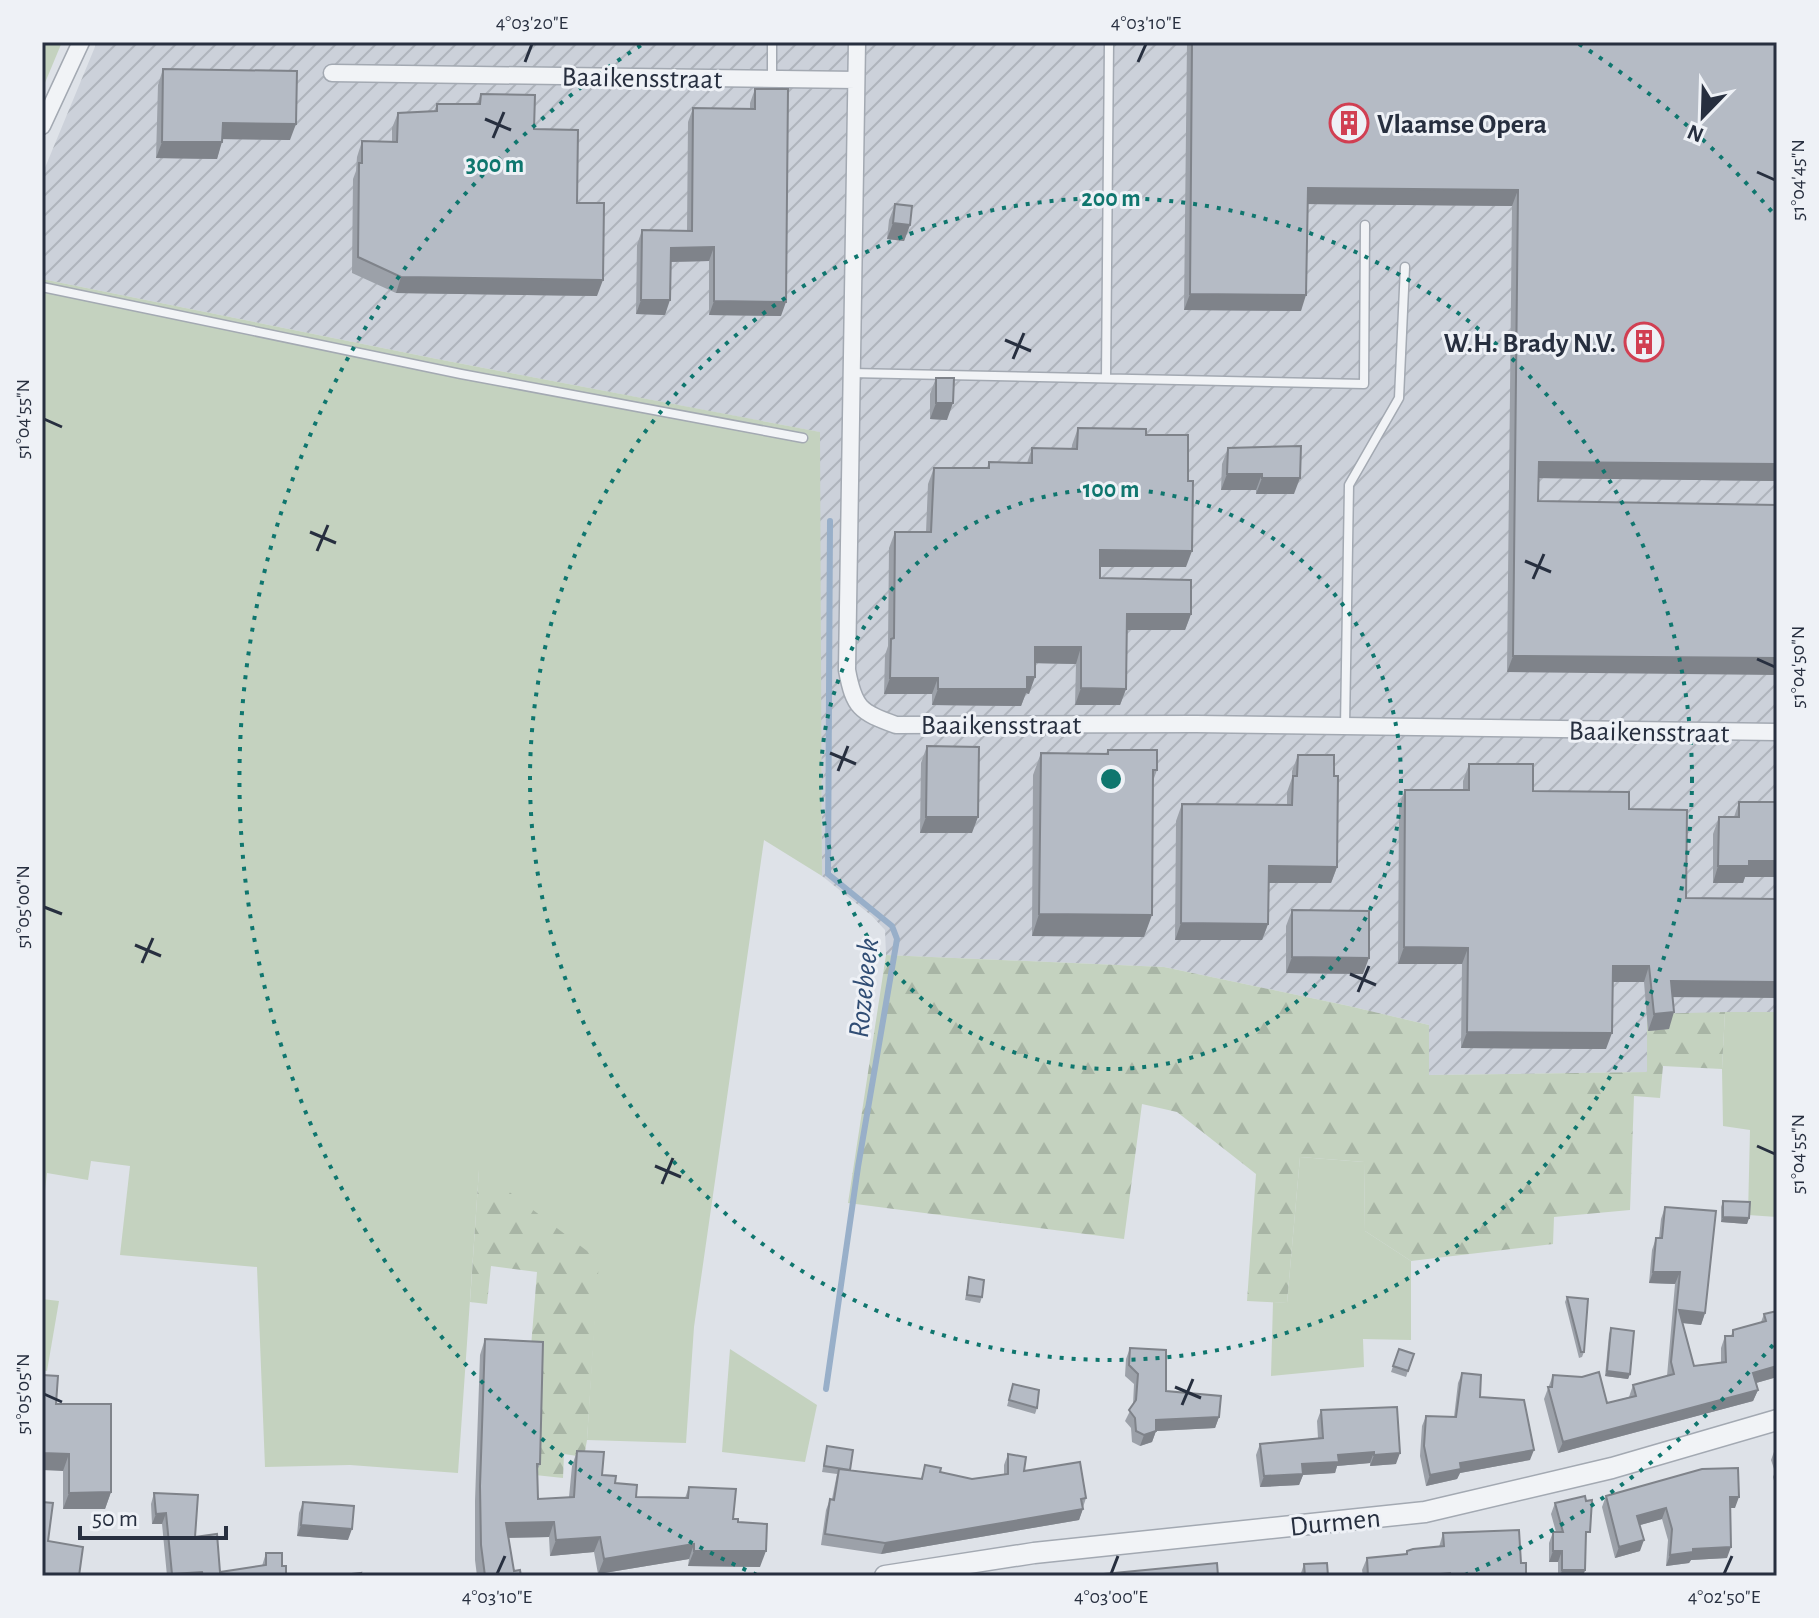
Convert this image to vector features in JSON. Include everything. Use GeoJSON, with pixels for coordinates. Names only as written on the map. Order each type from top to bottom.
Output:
{"type":"FeatureCollection","features":[{"type":"Feature","properties":{"kind":"street"},"geometry":{"type":"LineString","coordinates":[[42,126],[81,42]]}},
{"type":"Feature","properties":{"kind":"street","name":"Baaikensstraat"},"geometry":{"type":"LineString","coordinates":[[857,42],[847,670],[852,698],[871,716],[896,725],[1196,724],[1777,732]]}},
{"type":"Feature","properties":{"kind":"street","name":"Baaikensstraat"},"geometry":{"type":"LineString","coordinates":[[332,73],[856,80]]}},
{"type":"Feature","properties":{"kind":"street","name":"Durmen"},"geometry":{"type":"LineString","coordinates":[[885,1576],[1034,1553],[1425,1512],[1612,1468],[1777,1420]]}},
{"type":"Feature","properties":{"kind":"lane"},"geometry":{"type":"LineString","coordinates":[[772,42],[772,79]]}},
{"type":"Feature","properties":{"kind":"lane"},"geometry":{"type":"LineString","coordinates":[[1106,378],[1109,42]]}},
{"type":"Feature","properties":{"kind":"lane"},"geometry":{"type":"LineString","coordinates":[[851,373],[1364,384],[1365,225]]}},
{"type":"Feature","properties":{"kind":"lane"},"geometry":{"type":"LineString","coordinates":[[1345,728],[1349,485],[1399,398],[1405,267]]}},
{"type":"Feature","properties":{"kind":"lane"},"geometry":{"type":"LineString","coordinates":[[42,287],[461,374],[803,438]]}},
{"type":"Feature","properties":{"kind":"shaded area"},"geometry":{"type":"Polygon","coordinates":[[[97,42],[1777,42],[1777,1012],[1647,1014],[1647,1072],[1428,1075],[1429,1025],[1349,1006],[1164,967],[886,955],[885,930],[822,876],[819,432],[42,279],[42,175],[97,42]]]}},
{"type":"Feature","properties":{"kind":"green space"},"geometry":{"type":"Polygon","coordinates":[[[42,42],[62,42],[42,90],[42,42]]]}},
{"type":"Feature","properties":{"kind":"green space"},"geometry":{"type":"Polygon","coordinates":[[[42,279],[820,432],[822,876],[764,840],[694,1327],[686,1443],[587,1440],[598,1260],[479,1170],[458,1473],[350,1465],[265,1467],[257,1267],[120,1255],[130,1166],[91,1161],[88,1180],[47,1173],[42,1216],[42,279]]]}},
{"type":"Feature","properties":{"kind":"green space"},"geometry":{"type":"Polygon","coordinates":[[[886,955],[1164,967],[1349,1006],[1429,1025],[1429,1075],[1647,1072],[1647,1014],[1725,1012],[1722,1069],[1663,1066],[1660,1098],[1634,1096],[1630,1210],[1554,1217],[1553,1244],[1411,1261],[1365,1231],[1364,1162],[1300,1157],[1287,1303],[1247,1301],[1256,1174],[1177,1112],[1142,1104],[1124,1239],[848,1203],[886,955]]]}},
{"type":"Feature","properties":{"kind":"green space"},"geometry":{"type":"Polygon","coordinates":[[[1725,1012],[1777,1012],[1777,1217],[1748,1215],[1750,1130],[1723,1126],[1725,1012]]]}},
{"type":"Feature","properties":{"kind":"green space"},"geometry":{"type":"Polygon","coordinates":[[[1300,1157],[1364,1162],[1365,1231],[1411,1261],[1411,1340],[1363,1339],[1364,1367],[1271,1376],[1273,1302],[1287,1303],[1300,1157]]]}},
{"type":"Feature","properties":{"kind":"green space"},"geometry":{"type":"Polygon","coordinates":[[[479,1169],[599,1260],[587,1440],[584,1457],[564,1454],[563,1478],[535,1475],[543,1349],[531,1347],[537,1272],[491,1266],[487,1304],[470,1302],[479,1169]]]}},
{"type":"Feature","properties":{"kind":"green space"},"geometry":{"type":"Polygon","coordinates":[[[42,1299],[59,1301],[47,1371],[42,1370],[42,1299]]]}},
{"type":"Feature","properties":{"kind":"green space"},"geometry":{"type":"Polygon","coordinates":[[[730,1349],[817,1405],[805,1462],[722,1452],[730,1349]]]}},
{"type":"Feature","properties":{"kind":"building","name":"W.H. Brady N.V."},"geometry":{"type":"Polygon","coordinates":[[[1192,42],[1777,42],[1777,464],[1539,462],[1538,501],[1777,505],[1777,658],[1513,656],[1518,190],[1308,188],[1306,295],[1190,294],[1192,42]]]}},
{"type":"Feature","properties":{"kind":"building"},"geometry":{"type":"Polygon","coordinates":[[[163,69],[297,71],[296,124],[223,123],[222,142],[162,142],[163,69]]]}},
{"type":"Feature","properties":{"kind":"building"},"geometry":{"type":"Polygon","coordinates":[[[755,89],[788,89],[786,302],[714,301],[714,247],[671,248],[670,300],[641,300],[642,230],[692,231],[693,108],[755,109],[755,89]]]}},
{"type":"Feature","properties":{"kind":"building"},"geometry":{"type":"Polygon","coordinates":[[[481,94],[535,95],[534,129],[578,130],[577,203],[604,203],[603,280],[401,277],[358,257],[362,141],[397,142],[398,113],[437,111],[437,104],[480,104],[481,94]]]}},
{"type":"Feature","properties":{"kind":"building"},"geometry":{"type":"Polygon","coordinates":[[[895,204],[912,206],[910,225],[893,223],[895,204]]]}},
{"type":"Feature","properties":{"kind":"building"},"geometry":{"type":"Polygon","coordinates":[[[936,378],[954,378],[953,403],[936,403],[936,378]]]}},
{"type":"Feature","properties":{"kind":"building"},"geometry":{"type":"Polygon","coordinates":[[[1078,428],[1146,429],[1146,435],[1188,435],[1188,481],[1193,481],[1192,551],[1100,550],[1100,578],[1191,580],[1191,614],[1127,614],[1126,689],[1081,688],[1081,647],[1035,647],[1035,677],[1027,677],[1027,689],[938,689],[938,678],[890,678],[891,639],[894,638],[895,532],[931,532],[934,468],[989,468],[989,462],[1032,463],[1032,448],[1077,449],[1078,428]]]}},
{"type":"Feature","properties":{"kind":"building"},"geometry":{"type":"Polygon","coordinates":[[[1301,446],[1300,478],[1227,474],[1228,448],[1301,446]]]}},
{"type":"Feature","properties":{"kind":"building"},"geometry":{"type":"Polygon","coordinates":[[[927,746],[979,747],[978,817],[926,817],[927,746]]]}},
{"type":"Feature","properties":{"kind":"building"},"geometry":{"type":"Polygon","coordinates":[[[1108,750],[1157,750],[1157,770],[1153,770],[1152,915],[1039,914],[1041,753],[1108,754],[1108,750]]]}},
{"type":"Feature","properties":{"kind":"building"},"geometry":{"type":"Polygon","coordinates":[[[1298,755],[1334,755],[1334,776],[1338,776],[1337,867],[1269,866],[1268,924],[1181,923],[1182,804],[1292,805],[1293,776],[1297,776],[1298,755]]]}},
{"type":"Feature","properties":{"kind":"building"},"geometry":{"type":"Polygon","coordinates":[[[1469,764],[1533,764],[1533,791],[1629,792],[1629,809],[1687,810],[1686,898],[1777,899],[1777,982],[1671,981],[1674,1012],[1654,1014],[1649,966],[1613,966],[1612,1033],[1467,1032],[1468,948],[1404,947],[1405,790],[1469,790],[1469,764]]]}},
{"type":"Feature","properties":{"kind":"building"},"geometry":{"type":"Polygon","coordinates":[[[1739,802],[1777,802],[1777,861],[1749,861],[1749,866],[1718,866],[1719,817],[1739,817],[1739,802]]]}},
{"type":"Feature","properties":{"kind":"building"},"geometry":{"type":"Polygon","coordinates":[[[1292,910],[1369,911],[1369,958],[1292,957],[1292,910]]]}},
{"type":"Feature","properties":{"kind":"building"},"geometry":{"type":"Polygon","coordinates":[[[1723,1201],[1750,1202],[1749,1218],[1723,1217],[1723,1201]]]}},
{"type":"Feature","properties":{"kind":"building"},"geometry":{"type":"Polygon","coordinates":[[[1665,1207],[1716,1211],[1705,1313],[1679,1310],[1694,1366],[1726,1362],[1725,1336],[1733,1336],[1733,1330],[1766,1321],[1764,1314],[1777,1311],[1777,1366],[1753,1373],[1758,1390],[1563,1442],[1548,1387],[1552,1387],[1553,1375],[1582,1377],[1599,1372],[1607,1403],[1636,1396],[1633,1385],[1674,1374],[1671,1362],[1680,1272],[1653,1272],[1656,1238],[1662,1238],[1665,1207]]]}},
{"type":"Feature","properties":{"kind":"building"},"geometry":{"type":"Polygon","coordinates":[[[969,1277],[984,1280],[982,1297],[967,1295],[969,1277]]]}},
{"type":"Feature","properties":{"kind":"building"},"geometry":{"type":"Polygon","coordinates":[[[1567,1297],[1588,1299],[1584,1352],[1581,1352],[1567,1297]]]}},
{"type":"Feature","properties":{"kind":"building"},"geometry":{"type":"Polygon","coordinates":[[[1611,1328],[1634,1331],[1630,1374],[1607,1371],[1611,1328]]]}},
{"type":"Feature","properties":{"kind":"building"},"geometry":{"type":"Polygon","coordinates":[[[485,1339],[543,1342],[538,1499],[574,1497],[577,1451],[604,1452],[602,1475],[616,1476],[615,1483],[637,1485],[636,1497],[688,1498],[689,1487],[736,1489],[733,1519],[767,1524],[766,1551],[694,1551],[694,1544],[604,1559],[600,1537],[556,1540],[554,1522],[506,1523],[514,1571],[520,1570],[521,1576],[485,1576],[480,1486],[485,1339]]]}},
{"type":"Feature","properties":{"kind":"building"},"geometry":{"type":"Polygon","coordinates":[[[1130,1348],[1166,1350],[1166,1391],[1221,1396],[1219,1417],[1156,1420],[1156,1431],[1144,1435],[1136,1431],[1135,1418],[1129,1410],[1136,1400],[1138,1374],[1129,1365],[1130,1348]]]}},
{"type":"Feature","properties":{"kind":"building"},"geometry":{"type":"Polygon","coordinates":[[[1399,1349],[1414,1354],[1408,1371],[1393,1366],[1399,1349]]]}},
{"type":"Feature","properties":{"kind":"building"},"geometry":{"type":"Polygon","coordinates":[[[1462,1373],[1481,1375],[1480,1397],[1524,1400],[1534,1450],[1460,1463],[1461,1469],[1430,1475],[1424,1446],[1426,1416],[1456,1417],[1462,1373]]]}},
{"type":"Feature","properties":{"kind":"building"},"geometry":{"type":"Polygon","coordinates":[[[42,1375],[58,1376],[56,1404],[111,1404],[111,1492],[69,1493],[69,1454],[42,1453],[42,1375]]]}},
{"type":"Feature","properties":{"kind":"building"},"geometry":{"type":"Polygon","coordinates":[[[1013,1384],[1039,1390],[1037,1408],[1009,1400],[1013,1384]]]}},
{"type":"Feature","properties":{"kind":"building"},"geometry":{"type":"Polygon","coordinates":[[[1397,1407],[1400,1453],[1338,1455],[1339,1462],[1302,1464],[1303,1474],[1264,1476],[1260,1444],[1323,1438],[1321,1410],[1397,1407]]]}},
{"type":"Feature","properties":{"kind":"building"},"geometry":{"type":"Polygon","coordinates":[[[827,1446],[853,1450],[850,1470],[824,1466],[827,1446]]]}},
{"type":"Feature","properties":{"kind":"building"},"geometry":{"type":"Polygon","coordinates":[[[1008,1454],[1026,1457],[1024,1471],[1080,1462],[1086,1498],[1081,1499],[1083,1509],[885,1543],[825,1534],[830,1499],[834,1500],[839,1469],[922,1479],[925,1465],[941,1468],[940,1472],[972,1479],[1008,1474],[1008,1454]]]}},
{"type":"Feature","properties":{"kind":"building"},"geometry":{"type":"Polygon","coordinates":[[[1738,1468],[1739,1497],[1730,1497],[1731,1547],[1693,1549],[1693,1552],[1670,1555],[1672,1529],[1666,1508],[1637,1516],[1644,1540],[1619,1547],[1606,1496],[1702,1469],[1738,1468]]]}},
{"type":"Feature","properties":{"kind":"building"},"geometry":{"type":"Polygon","coordinates":[[[154,1493],[198,1495],[195,1537],[217,1534],[220,1572],[266,1565],[266,1553],[282,1553],[286,1576],[203,1576],[202,1572],[172,1574],[166,1513],[156,1514],[154,1493]]]}},
{"type":"Feature","properties":{"kind":"building"},"geometry":{"type":"Polygon","coordinates":[[[1585,1496],[1586,1501],[1592,1500],[1590,1532],[1586,1532],[1585,1570],[1562,1570],[1562,1551],[1553,1551],[1553,1532],[1563,1532],[1555,1503],[1585,1496]]]}},
{"type":"Feature","properties":{"kind":"building"},"geometry":{"type":"Polygon","coordinates":[[[42,1502],[53,1503],[48,1541],[83,1547],[79,1576],[42,1576],[42,1502]]]}},
{"type":"Feature","properties":{"kind":"building"},"geometry":{"type":"Polygon","coordinates":[[[303,1502],[354,1506],[352,1529],[301,1525],[303,1502]]]}},
{"type":"Feature","properties":{"kind":"building"},"geometry":{"type":"Polygon","coordinates":[[[1519,1530],[1521,1563],[1526,1563],[1526,1576],[1450,1576],[1450,1573],[1368,1576],[1367,1558],[1444,1546],[1443,1533],[1519,1530]]]}},
{"type":"Feature","properties":{"kind":"building"},"geometry":{"type":"Polygon","coordinates":[[[1217,1563],[1218,1576],[1094,1576],[1094,1575],[1217,1563]]]}},
{"type":"Feature","properties":{"kind":"building"},"geometry":{"type":"Polygon","coordinates":[[[1327,1563],[1328,1576],[1305,1576],[1304,1564],[1327,1563]]]}},
{"type":"Feature","properties":{"kind":"building"},"geometry":{"type":"Polygon","coordinates":[[[1609,1574],[1609,1576],[1585,1576],[1609,1574]]]}},
{"type":"Feature","properties":{"kind":"waterway","name":"Rozebeek"},"geometry":{"type":"LineString","coordinates":[[826,1389],[858,1167],[897,939],[892,926],[828,874],[830,521]]}},
{"type":"Feature","properties":{"kind":"place","name":"Vlaamse Opera"},"geometry":{"type":"Point","coordinates":[1349,123]}},
{"type":"Feature","properties":{"kind":"place","name":"W.H. Brady N.V."},"geometry":{"type":"Point","coordinates":[1644,342]}}]}
